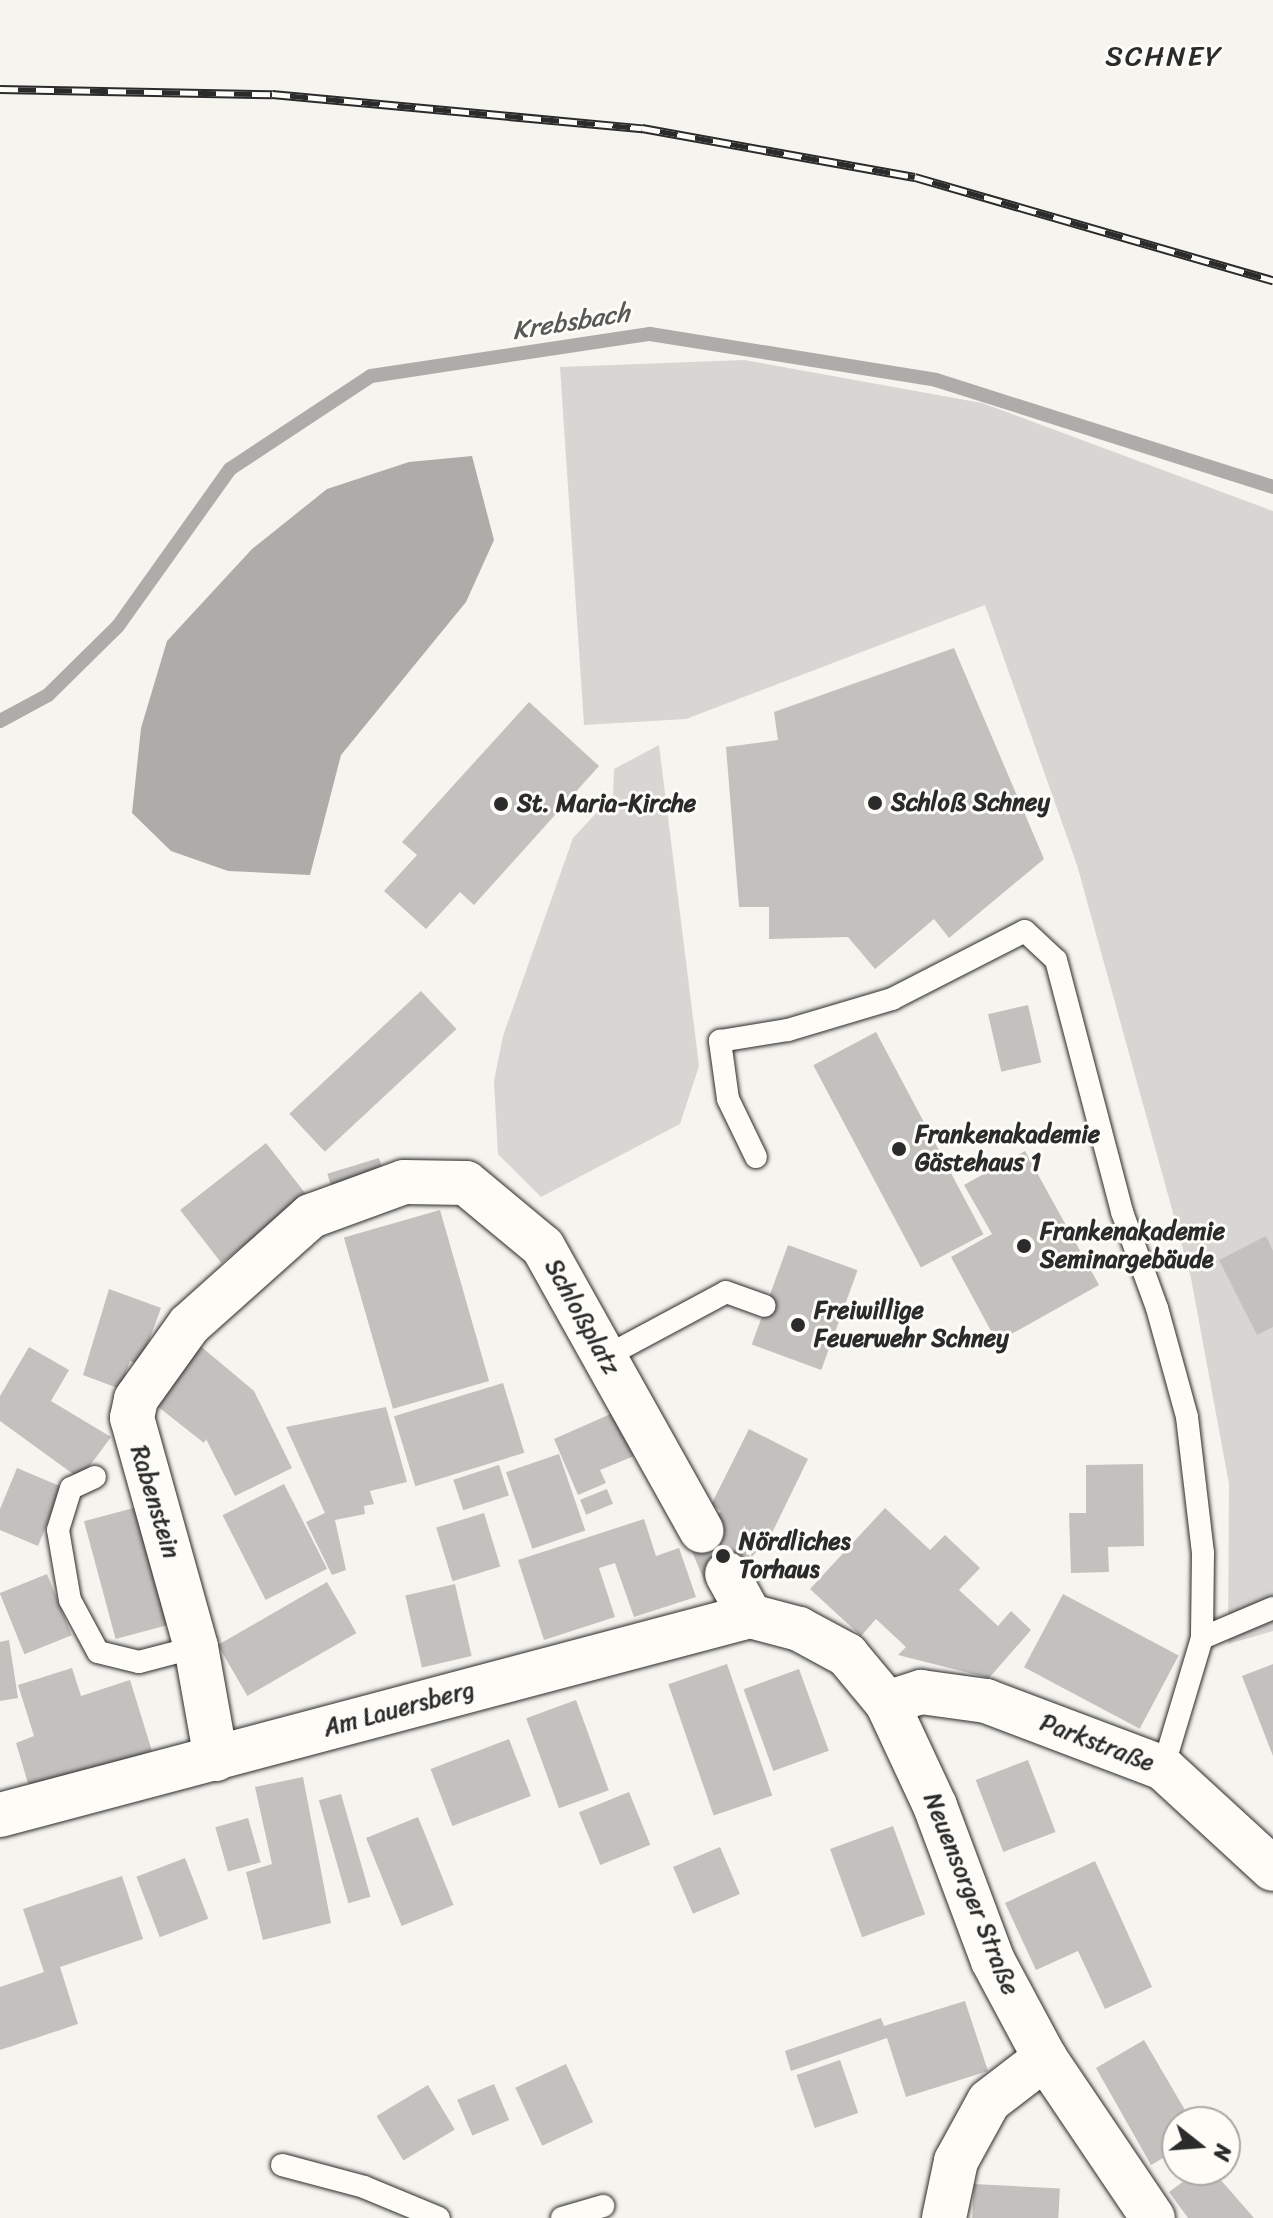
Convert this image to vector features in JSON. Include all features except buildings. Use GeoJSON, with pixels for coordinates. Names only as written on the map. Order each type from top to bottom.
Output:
{"type":"FeatureCollection","features":[{"type":"Feature","properties":{"kind":"street","name":"Schloßplatz"},"geometry":{"type":"LineString","coordinates":[[311,1216],[404,1182],[466,1183],[543,1247],[702,1531]]}},
{"type":"Feature","properties":{"kind":"street","name":"Rabenstein"},"geometry":{"type":"LineString","coordinates":[[216,1759],[196,1647],[135,1441],[136,1399],[189,1325],[311,1216]]}},
{"type":"Feature","properties":{"kind":"street"},"geometry":{"type":"LineString","coordinates":[[727,1574],[750,1616]]}},
{"type":"Feature","properties":{"kind":"street","name":"Am Lauersberg"},"geometry":{"type":"LineString","coordinates":[[0,1815],[750,1616],[799,1629]]}},
{"type":"Feature","properties":{"kind":"street","name":"Neuensorger Straße"},"geometry":{"type":"LineString","coordinates":[[799,1629],[847,1655],[887,1703],[935,1806],[993,1961],[1045,2058],[1153,2218]]}},
{"type":"Feature","properties":{"kind":"street","name":"Parkstraße"},"geometry":{"type":"LineString","coordinates":[[887,1703],[921,1692],[986,1701],[1163,1768],[1273,1869]]}},
{"type":"Feature","properties":{"kind":"street"},"geometry":{"type":"LineString","coordinates":[[944,2218],[956,2161],[989,2101],[1045,2058]]}},
{"type":"Feature","properties":{"kind":"lane"},"geometry":{"type":"LineString","coordinates":[[756,1157],[728,1099],[720,1041],[788,1030],[892,999],[1025,931],[1056,960],[1122,1212],[1157,1308],[1187,1417],[1203,1553],[1202,1638],[1163,1768]]}},
{"type":"Feature","properties":{"kind":"lane"},"geometry":{"type":"LineString","coordinates":[[605,1357],[726,1292],[765,1306]]}},
{"type":"Feature","properties":{"kind":"lane"},"geometry":{"type":"LineString","coordinates":[[95,1477],[71,1488],[58,1530],[70,1600],[98,1652],[139,1662],[196,1647]]}},
{"type":"Feature","properties":{"kind":"lane"},"geometry":{"type":"LineString","coordinates":[[1202,1638],[1273,1608]]}},
{"type":"Feature","properties":{"kind":"lane"},"geometry":{"type":"LineString","coordinates":[[282,2165],[364,2187],[439,2218]]}},
{"type":"Feature","properties":{"kind":"lane"},"geometry":{"type":"LineString","coordinates":[[562,2218],[603,2206]]}},
{"type":"Feature","properties":{"kind":"shaded area"},"geometry":{"type":"Polygon","coordinates":[[[744,360],[982,403],[1273,511],[1273,1631],[1228,1644],[1229,1484],[1191,1278],[1077,865],[985,605],[686,719],[584,725],[560,367],[744,360]]]}},
{"type":"Feature","properties":{"kind":"shaded area"},"geometry":{"type":"Polygon","coordinates":[[[472,456],[494,540],[466,602],[341,755],[310,875],[228,871],[171,851],[132,813],[141,728],[167,641],[252,549],[327,489],[409,462],[472,456]]]}},
{"type":"Feature","properties":{"kind":"shaded area"},"geometry":{"type":"Polygon","coordinates":[[[659,745],[699,1066],[680,1124],[541,1197],[498,1154],[494,1081],[503,1036],[573,838],[613,795],[614,769],[659,745]]]}},
{"type":"Feature","properties":{"kind":"waterway","name":"Krebsbach"},"geometry":{"type":"LineString","coordinates":[[0,721],[48,695],[118,626],[230,469],[371,376],[650,334],[936,380],[1273,487]]}},
{"type":"Feature","properties":{"kind":"railway"},"geometry":{"type":"LineString","coordinates":[[0,89],[272,94],[642,128],[915,177],[1273,280]]}},
{"type":"Feature","properties":{"kind":"place","name":"Schloß Schney"},"geometry":{"type":"Point","coordinates":[875,803]}},
{"type":"Feature","properties":{"kind":"place","name":"St. Maria-Kirche"},"geometry":{"type":"Point","coordinates":[501,804]}},
{"type":"Feature","properties":{"kind":"place","name":"Frankenakademie Gästehaus 1"},"geometry":{"type":"Point","coordinates":[899,1149]}},
{"type":"Feature","properties":{"kind":"place","name":"Frankenakademie Seminargebäude"},"geometry":{"type":"Point","coordinates":[1024,1246]}},
{"type":"Feature","properties":{"kind":"place","name":"Freiwillige Feuerwehr Schney"},"geometry":{"type":"Point","coordinates":[798,1325]}},
{"type":"Feature","properties":{"kind":"place","name":"Nördliches Torhaus"},"geometry":{"type":"Point","coordinates":[723,1556]}},
{"type":"Feature","properties":{"kind":"district","name":"SCHNEY"},"geometry":{"type":"Point","coordinates":[1164,56]}}]}
